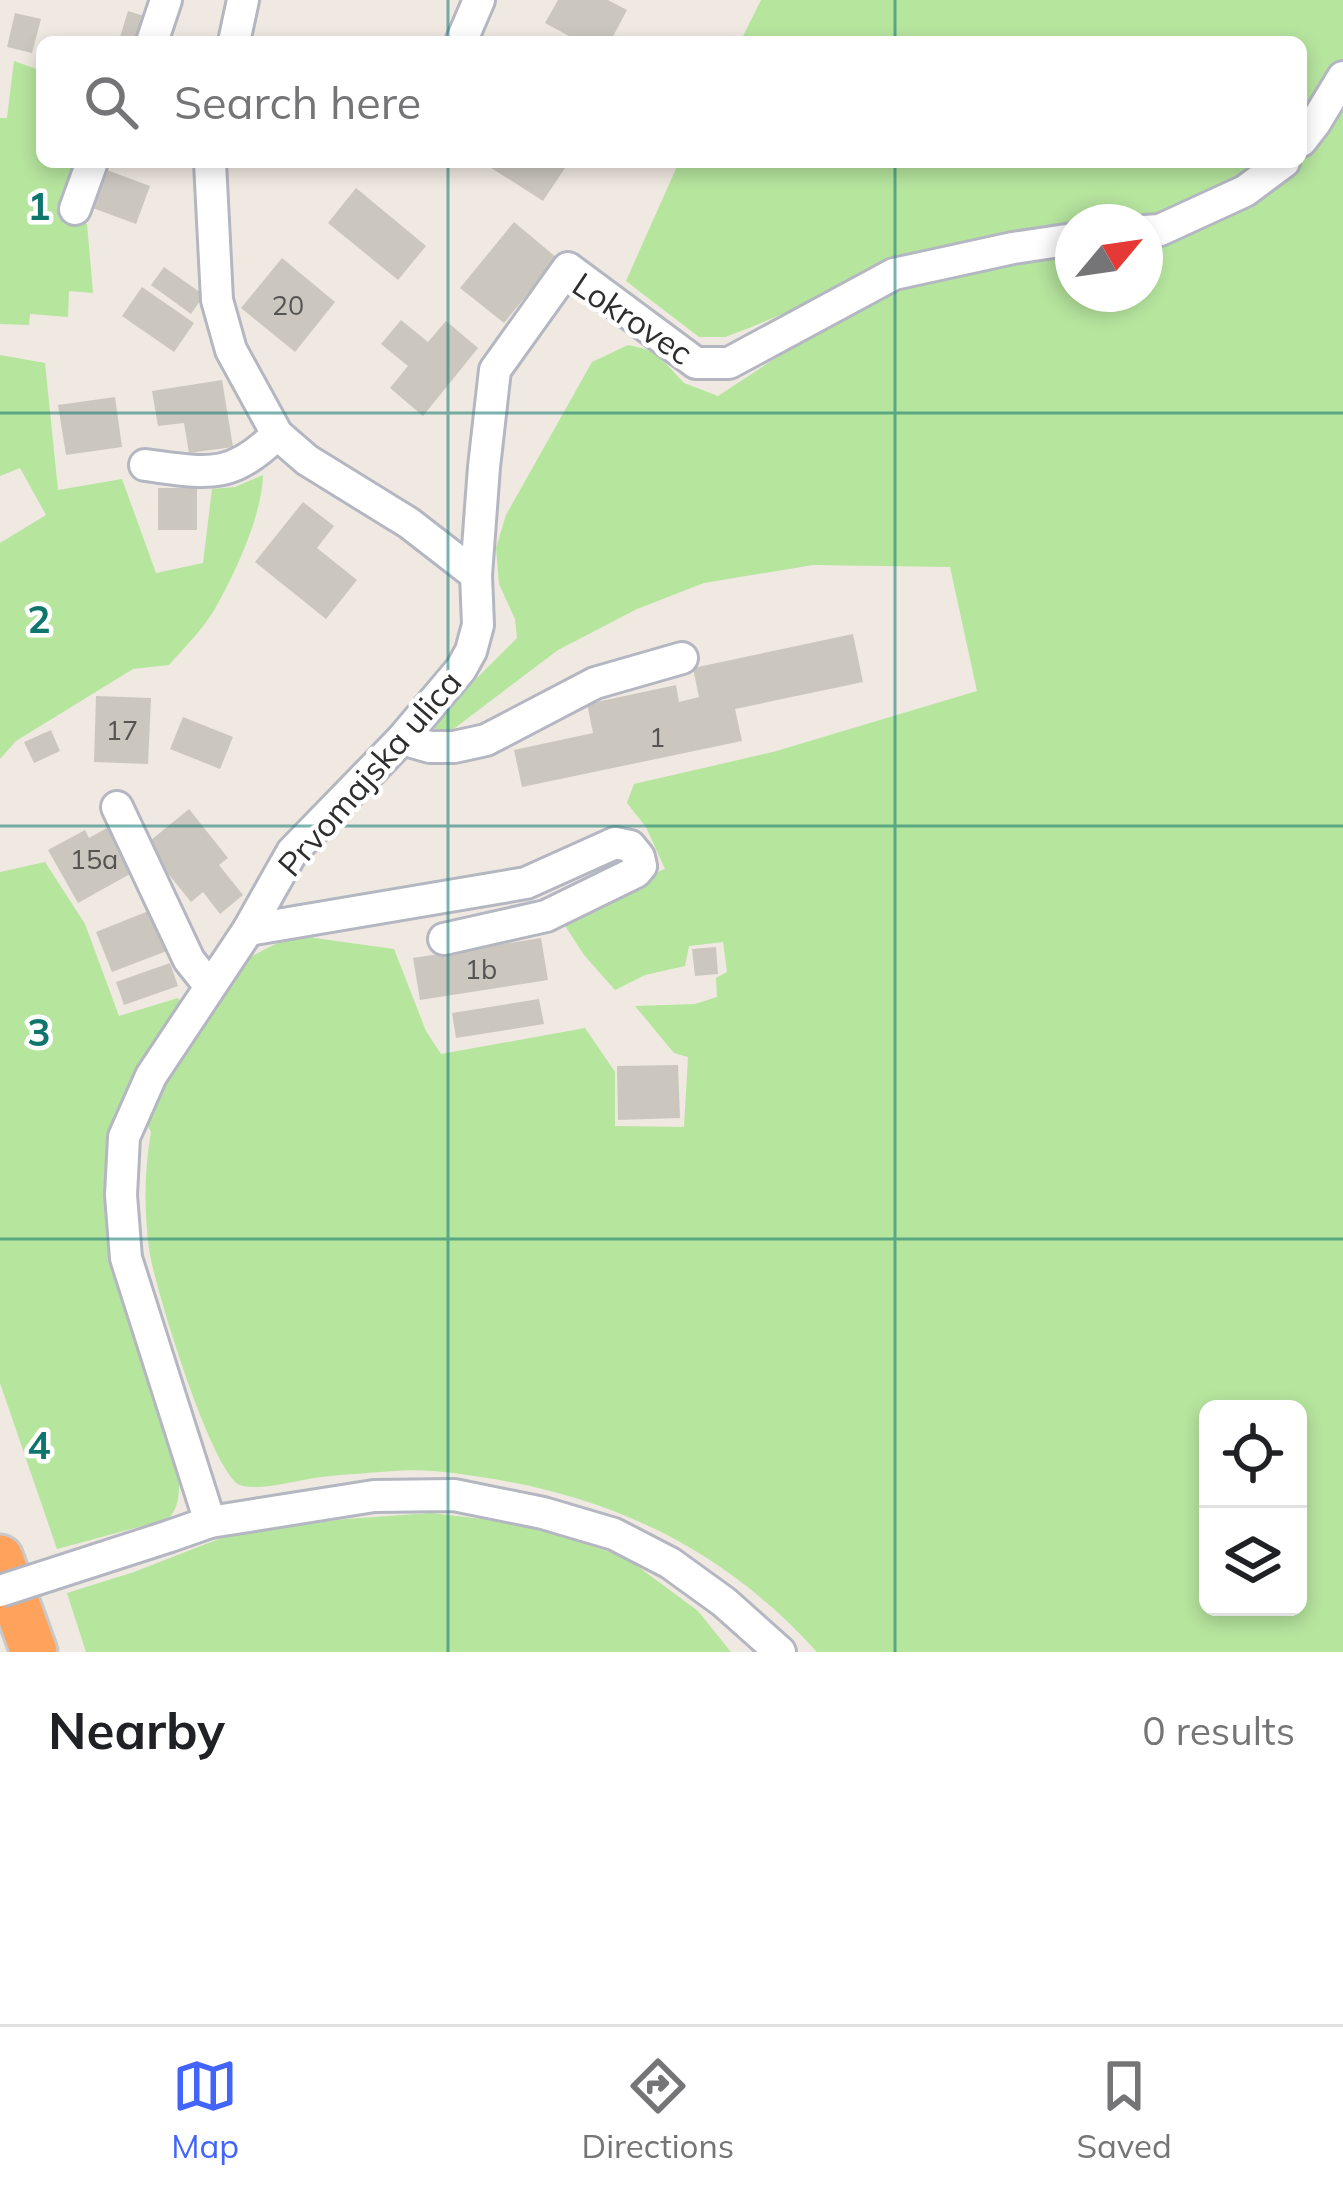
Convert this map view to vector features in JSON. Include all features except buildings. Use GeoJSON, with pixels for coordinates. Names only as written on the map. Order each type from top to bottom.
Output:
{"type":"FeatureCollection","features":[{"type":"Feature","properties":{"kind":"highway"},"geometry":{"type":"LineString","coordinates":[[0,1558],[34,1652]]}},
{"type":"Feature","properties":{"kind":"street"},"geometry":{"type":"LineString","coordinates":[[154,36],[166,0]]}},
{"type":"Feature","properties":{"kind":"street"},"geometry":{"type":"LineString","coordinates":[[235,36],[243,0]]}},
{"type":"Feature","properties":{"kind":"street"},"geometry":{"type":"LineString","coordinates":[[464,36],[479,0]]}},
{"type":"Feature","properties":{"kind":"street"},"geometry":{"type":"LineString","coordinates":[[1307,134],[1343,77]]}},
{"type":"Feature","properties":{"kind":"street"},"geometry":{"type":"LineString","coordinates":[[75,208],[90,168]]}},
{"type":"Feature","properties":{"kind":"street"},"geometry":{"type":"LineString","coordinates":[[210,168],[217,300],[231,350],[278,434],[307,460],[409,523],[476,575]]}},
{"type":"Feature","properties":{"kind":"street"},"geometry":{"type":"LineString","coordinates":[[1163,229],[1245,191],[1276,168]]}},
{"type":"Feature","properties":{"kind":"street","name":"Lokrovec"},"geometry":{"type":"LineString","coordinates":[[476,575],[495,370],[568,268],[696,363],[729,363],[894,274],[1055,242]]}},
{"type":"Feature","properties":{"kind":"street"},"geometry":{"type":"LineString","coordinates":[[145,465],[200,472],[236,466],[278,434]]}},
{"type":"Feature","properties":{"kind":"street","name":"Prvomajska ulica"},"geometry":{"type":"LineString","coordinates":[[210,1522],[126,1258],[124,1137],[152,1076],[248,930],[292,852],[402,739],[460,669],[478,626],[476,575]]}},
{"type":"Feature","properties":{"kind":"street"},"geometry":{"type":"LineString","coordinates":[[402,739],[430,747],[486,740],[595,683],[682,658]]}},
{"type":"Feature","properties":{"kind":"street"},"geometry":{"type":"LineString","coordinates":[[117,807],[189,960],[209,986]]}},
{"type":"Feature","properties":{"kind":"street"},"geometry":{"type":"LineString","coordinates":[[248,930],[526,883],[615,843],[630,845],[639,857],[641,866],[636,872],[546,916],[444,939]]}},
{"type":"Feature","properties":{"kind":"street"},"geometry":{"type":"LineString","coordinates":[[0,1591],[210,1522],[374,1496],[454,1495],[614,1534],[670,1563],[724,1601],[780,1652]]}},
{"type":"Feature","properties":{"kind":"green space"},"geometry":{"type":"Polygon","coordinates":[[[761,0],[1343,0],[1343,58],[1307,116],[1307,36],[743,36],[761,0]]]}},
{"type":"Feature","properties":{"kind":"green space"},"geometry":{"type":"Polygon","coordinates":[[[14,61],[36,69],[36,168],[81,168],[64,219],[87,224],[93,293],[69,291],[68,317],[30,314],[29,325],[0,324],[0,118],[7,118],[14,61]]]}},
{"type":"Feature","properties":{"kind":"green space"},"geometry":{"type":"Polygon","coordinates":[[[1343,94],[1343,1652],[817,1652],[783,1617],[710,1560],[671,1537],[587,1502],[494,1479],[419,1470],[240,1485],[215,1449],[173,1337],[149,1249],[146,1205],[151,1132],[146,1123],[164,1078],[219,994],[252,956],[293,935],[394,949],[426,1031],[441,1054],[585,1028],[615,1072],[615,1126],[684,1127],[688,1057],[674,1053],[635,1006],[695,1004],[717,997],[716,978],[727,972],[723,942],[689,946],[685,966],[645,975],[615,990],[564,924],[584,902],[665,869],[646,827],[627,803],[634,784],[773,752],[977,691],[950,567],[813,565],[704,583],[637,609],[558,650],[443,737],[431,724],[517,638],[515,619],[499,584],[496,548],[506,515],[592,362],[628,345],[654,351],[684,383],[718,396],[890,283],[1055,254],[1055,312],[1163,312],[1163,231],[1283,168],[1307,168],[1307,145],[1343,94]]]}},
{"type":"Feature","properties":{"kind":"green space"},"geometry":{"type":"Polygon","coordinates":[[[676,168],[1259,168],[1234,187],[1163,214],[1163,204],[1055,204],[1055,236],[894,267],[725,337],[699,337],[626,281],[676,168]]]}},
{"type":"Feature","properties":{"kind":"green space"},"geometry":{"type":"Polygon","coordinates":[[[0,355],[45,363],[58,490],[122,479],[156,573],[203,563],[212,489],[235,487],[263,475],[252,527],[230,581],[208,619],[169,665],[133,669],[16,741],[0,759],[0,543],[46,515],[20,468],[0,476],[0,355]]]}},
{"type":"Feature","properties":{"kind":"green space"},"geometry":{"type":"Polygon","coordinates":[[[45,862],[85,924],[119,1016],[178,998],[184,1005],[128,1090],[111,1134],[106,1199],[113,1268],[179,1470],[177,1503],[168,1519],[57,1549],[0,1383],[0,872],[45,862]]]}},
{"type":"Feature","properties":{"kind":"green space"},"geometry":{"type":"Polygon","coordinates":[[[431,1513],[525,1524],[625,1557],[698,1611],[731,1652],[86,1652],[67,1593],[229,1535],[431,1513]]]}}]}
